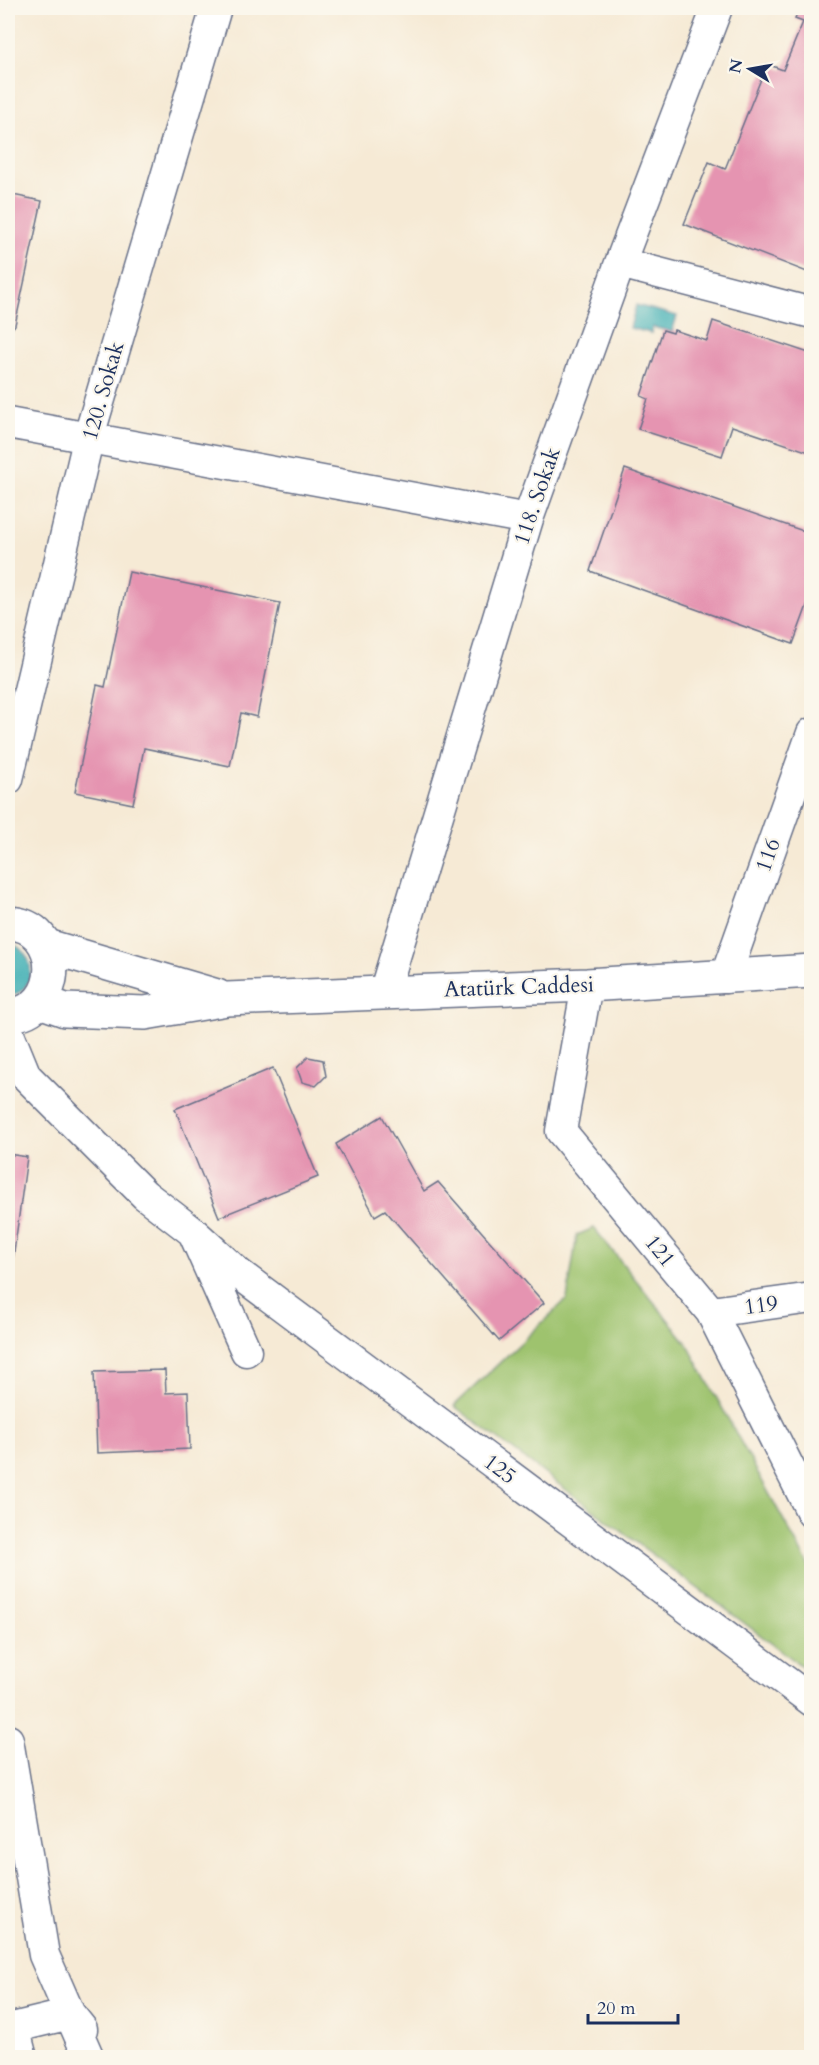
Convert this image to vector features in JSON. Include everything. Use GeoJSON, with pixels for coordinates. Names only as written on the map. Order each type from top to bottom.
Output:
{"type":"FeatureCollection","features":[{"type":"Feature","properties":{"kind":"main road"},"geometry":{"type":"LineString","coordinates":[[8,923],[25,927],[38,934],[47,946],[52,960],[52,975],[48,989],[40,1001],[28,1010],[8,1015]]}},
{"type":"Feature","properties":{"kind":"main road","name":"Atatürk Caddesi"},"geometry":{"type":"LineString","coordinates":[[47,946],[227,999]]}},
{"type":"Feature","properties":{"kind":"main road","name":"Atatürk Caddesi"},"geometry":{"type":"LineString","coordinates":[[40,1001],[64,1010],[145,1013],[227,999],[587,985],[812,972]]}},
{"type":"Feature","properties":{"kind":"street","name":"120. Sokak"},"geometry":{"type":"LineString","coordinates":[[8,779],[89,436],[216,8]]}},
{"type":"Feature","properties":{"kind":"street","name":"118. Sokak"},"geometry":{"type":"LineString","coordinates":[[384,993],[528,519],[620,263],[717,8]]}},
{"type":"Feature","properties":{"kind":"street"},"geometry":{"type":"LineString","coordinates":[[620,263],[812,313]]}},
{"type":"Feature","properties":{"kind":"street"},"geometry":{"type":"LineString","coordinates":[[8,423],[89,436],[528,519]]}},
{"type":"Feature","properties":{"kind":"street","name":"116"},"geometry":{"type":"LineString","coordinates":[[725,978],[812,734]]}},
{"type":"Feature","properties":{"kind":"street","name":"121"},"geometry":{"type":"LineString","coordinates":[[587,985],[561,1131],[711,1312],[812,1513]]}},
{"type":"Feature","properties":{"kind":"street","name":"125"},"geometry":{"type":"LineString","coordinates":[[8,1032],[26,1076],[145,1195],[193,1232],[248,1280],[812,1701]]}},
{"type":"Feature","properties":{"kind":"street"},"geometry":{"type":"LineString","coordinates":[[193,1232],[246,1351]]}},
{"type":"Feature","properties":{"kind":"street","name":"119"},"geometry":{"type":"LineString","coordinates":[[711,1312],[812,1298]]}},
{"type":"Feature","properties":{"kind":"street"},"geometry":{"type":"LineString","coordinates":[[8,1740],[44,1955],[89,2058]]}},
{"type":"Feature","properties":{"kind":"street"},"geometry":{"type":"LineString","coordinates":[[22,2058],[11,2028],[70,2014]]}},
{"type":"Feature","properties":{"kind":"street"},"geometry":{"type":"LineString","coordinates":[[70,2014],[103,2058]]}},
{"type":"Feature","properties":{"kind":"green space"},"geometry":{"type":"Polygon","coordinates":[[[594,1228],[686,1342],[811,1570],[811,1673],[454,1406],[567,1299],[577,1235],[594,1228]]]}},
{"type":"Feature","properties":{"kind":"water"},"geometry":{"type":"Polygon","coordinates":[[[636,305],[677,316],[672,332],[653,327],[651,333],[630,328],[636,305]]]}},
{"type":"Feature","properties":{"kind":"water"},"geometry":{"type":"Polygon","coordinates":[[[8,943],[25,953],[30,970],[25,987],[18,993],[8,996],[8,943]]]}},
{"type":"Feature","properties":{"kind":"building"},"geometry":{"type":"Polygon","coordinates":[[[800,8],[812,8],[812,274],[684,224],[709,162],[725,169],[767,64],[783,70],[803,22],[795,19],[800,8]]]}},
{"type":"Feature","properties":{"kind":"building"},"geometry":{"type":"Polygon","coordinates":[[[8,194],[42,201],[15,325],[8,334],[8,194]]]}},
{"type":"Feature","properties":{"kind":"building"},"geometry":{"type":"Polygon","coordinates":[[[713,321],[812,354],[812,453],[732,426],[722,456],[638,429],[648,399],[641,396],[663,330],[673,333],[674,330],[707,341],[713,321]]]}},
{"type":"Feature","properties":{"kind":"building"},"geometry":{"type":"Polygon","coordinates":[[[625,469],[812,534],[812,592],[793,644],[590,571],[625,469]]]}},
{"type":"Feature","properties":{"kind":"building"},"geometry":{"type":"Polygon","coordinates":[[[129,572],[280,603],[257,717],[241,713],[230,766],[144,748],[133,804],[75,792],[97,685],[105,687],[129,572]]]}},
{"type":"Feature","properties":{"kind":"building"},"geometry":{"type":"Polygon","coordinates":[[[308,1057],[323,1060],[326,1076],[316,1086],[302,1082],[297,1068],[308,1057]]]}},
{"type":"Feature","properties":{"kind":"building"},"geometry":{"type":"Polygon","coordinates":[[[273,1068],[318,1177],[219,1217],[175,1109],[273,1068]]]}},
{"type":"Feature","properties":{"kind":"building"},"geometry":{"type":"Polygon","coordinates":[[[382,1116],[424,1191],[438,1182],[544,1303],[499,1341],[385,1210],[375,1216],[336,1144],[382,1116]]]}},
{"type":"Feature","properties":{"kind":"building"},"geometry":{"type":"Polygon","coordinates":[[[8,1154],[27,1157],[9,1289],[8,1289],[8,1154]]]}},
{"type":"Feature","properties":{"kind":"building"},"geometry":{"type":"Polygon","coordinates":[[[165,1370],[166,1393],[188,1392],[190,1449],[97,1453],[94,1372],[165,1370]]]}}]}
